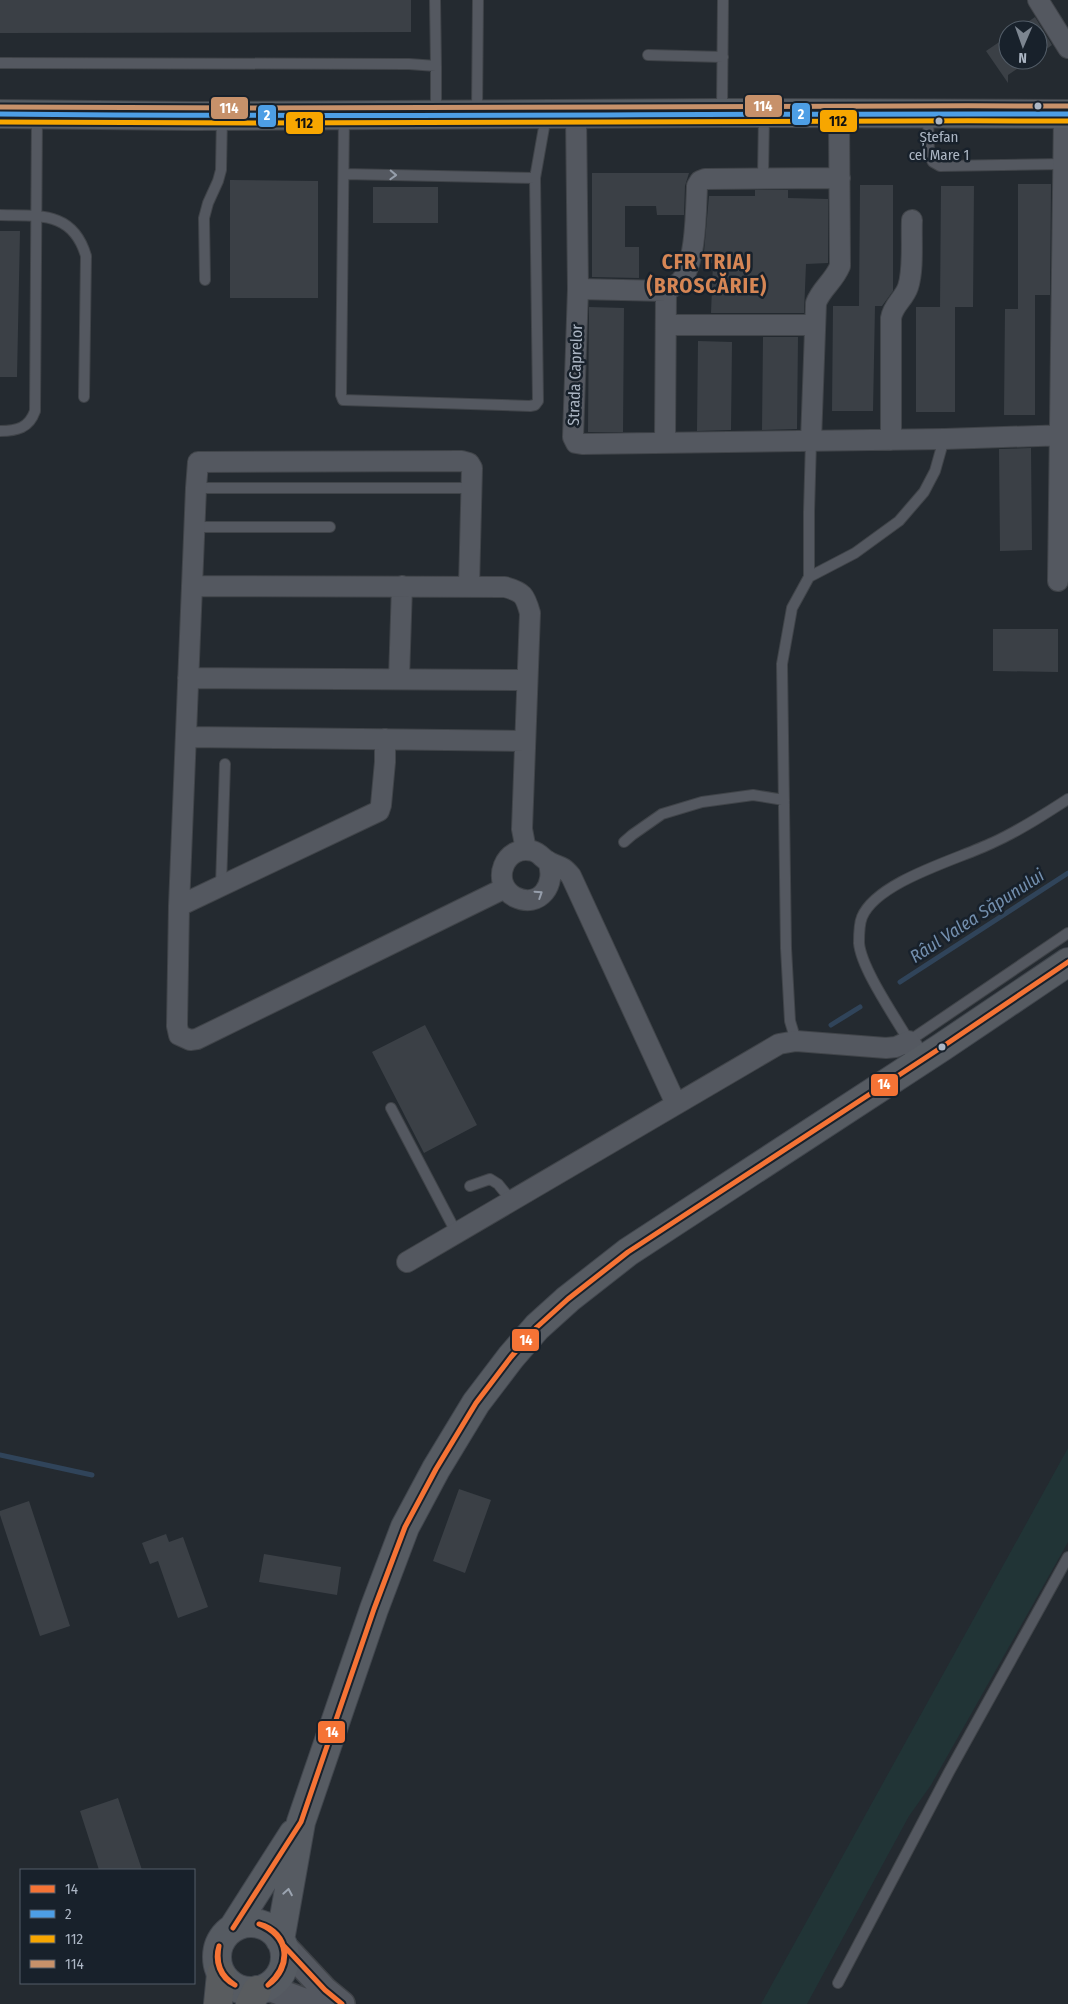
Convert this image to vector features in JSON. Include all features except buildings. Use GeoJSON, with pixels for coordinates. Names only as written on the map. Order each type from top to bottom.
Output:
{"type":"FeatureCollection","features":[{"type":"Feature","properties":{"kind":"highway"},"geometry":{"type":"LineString","coordinates":[[218,2004],[221,1974]]}},
{"type":"Feature","properties":{"kind":"main road"},"geometry":{"type":"LineString","coordinates":[[0,114],[1066,114]]}},
{"type":"Feature","properties":{"kind":"main road"},"geometry":{"type":"LineString","coordinates":[[282,1943],[301,1822],[374,1609],[406,1527],[436,1469],[476,1403],[511,1357],[537,1327],[568,1299],[628,1252],[915,1051],[1068,962]]}},
{"type":"Feature","properties":{"kind":"main road"},"geometry":{"type":"LineString","coordinates":[[233,1928],[301,1822]]}},
{"type":"Feature","properties":{"kind":"main road"},"geometry":{"type":"LineString","coordinates":[[254,1923],[264,1926],[274,1932],[282,1943],[285,1954],[282,1970],[278,1977],[259,1995],[237,1988],[221,1974],[217,1964],[218,1949],[225,1934],[233,1928],[243,1924],[254,1923]]}},
{"type":"Feature","properties":{"kind":"street"},"geometry":{"type":"LineString","coordinates":[[1038,0],[1068,48]]}},
{"type":"Feature","properties":{"kind":"street","name":"Strada Caprelor"},"geometry":{"type":"LineString","coordinates":[[576,114],[578,289],[573,437],[576,442],[582,444],[665,442]]}},
{"type":"Feature","properties":{"kind":"street"},"geometry":{"type":"LineString","coordinates":[[811,441],[816,304],[820,293],[836,277],[840,266],[839,114]]}},
{"type":"Feature","properties":{"kind":"street"},"geometry":{"type":"LineString","coordinates":[[1058,581],[1063,436],[1063,164],[1066,114]]}},
{"type":"Feature","properties":{"kind":"street"},"geometry":{"type":"LineString","coordinates":[[578,289],[666,291],[679,282],[690,258],[695,227],[697,186],[700,181],[705,179],[840,178]]}},
{"type":"Feature","properties":{"kind":"street"},"geometry":{"type":"LineString","coordinates":[[891,440],[891,318],[892,310],[908,290],[912,220]]}},
{"type":"Feature","properties":{"kind":"street"},"geometry":{"type":"LineString","coordinates":[[666,291],[665,442],[1063,436]]}},
{"type":"Feature","properties":{"kind":"street"},"geometry":{"type":"LineString","coordinates":[[666,325],[814,325]]}},
{"type":"Feature","properties":{"kind":"street"},"geometry":{"type":"LineString","coordinates":[[469,587],[472,468],[469,462],[462,460],[202,460],[197,464],[179,906],[177,1026],[179,1035],[190,1040],[197,1040],[505,888]]}},
{"type":"Feature","properties":{"kind":"street"},"geometry":{"type":"LineString","coordinates":[[192,586],[505,587],[518,590],[526,598],[530,613],[522,829],[526,850]]}},
{"type":"Feature","properties":{"kind":"street"},"geometry":{"type":"LineString","coordinates":[[399,679],[402,586]]}},
{"type":"Feature","properties":{"kind":"street"},"geometry":{"type":"LineString","coordinates":[[188,678],[528,680]]}},
{"type":"Feature","properties":{"kind":"street"},"geometry":{"type":"LineString","coordinates":[[186,737],[525,741]]}},
{"type":"Feature","properties":{"kind":"street"},"geometry":{"type":"LineString","coordinates":[[179,906],[379,811],[385,762],[385,739]]}},
{"type":"Feature","properties":{"kind":"street"},"geometry":{"type":"LineString","coordinates":[[517,851],[534,851],[542,855],[548,862],[552,878],[549,887],[536,898],[528,900],[519,899],[511,895],[505,888],[502,880],[504,863],[517,851]]}},
{"type":"Feature","properties":{"kind":"street"},"geometry":{"type":"LineString","coordinates":[[548,862],[565,868],[571,876],[676,1104]]}},
{"type":"Feature","properties":{"kind":"street"},"geometry":{"type":"LineString","coordinates":[[408,1262],[779,1044],[796,1041],[886,1048],[896,1047],[915,1051]]}},
{"type":"Feature","properties":{"kind":"street"},"geometry":{"type":"LineString","coordinates":[[282,1943],[325,1990],[342,2004]]}},
{"type":"Feature","properties":{"kind":"street"},"geometry":{"type":"LineString","coordinates":[[259,1995],[312,2004]]}},
{"type":"Feature","properties":{"kind":"lane"},"geometry":{"type":"LineString","coordinates":[[435,0],[436,115]]}},
{"type":"Feature","properties":{"kind":"lane"},"geometry":{"type":"LineString","coordinates":[[477,114],[478,0]]}},
{"type":"Feature","properties":{"kind":"lane"},"geometry":{"type":"LineString","coordinates":[[722,113],[723,0]]}},
{"type":"Feature","properties":{"kind":"lane"},"geometry":{"type":"LineString","coordinates":[[648,55],[723,57]]}},
{"type":"Feature","properties":{"kind":"lane"},"geometry":{"type":"LineString","coordinates":[[0,63],[409,64],[436,66]]}},
{"type":"Feature","properties":{"kind":"lane"},"geometry":{"type":"LineString","coordinates":[[763,178],[764,113]]}},
{"type":"Feature","properties":{"kind":"lane"},"geometry":{"type":"LineString","coordinates":[[0,431],[14,431],[25,427],[32,420],[35,411],[37,114]]}},
{"type":"Feature","properties":{"kind":"lane"},"geometry":{"type":"LineString","coordinates":[[344,115],[341,395],[343,400],[530,406],[535,405],[538,401],[535,178],[546,114]]}},
{"type":"Feature","properties":{"kind":"lane"},"geometry":{"type":"LineString","coordinates":[[928,114],[929,155],[932,162],[940,166],[1063,164]]}},
{"type":"Feature","properties":{"kind":"lane"},"geometry":{"type":"LineString","coordinates":[[204,280],[204,218],[221,170],[222,115]]}},
{"type":"Feature","properties":{"kind":"lane"},"geometry":{"type":"LineString","coordinates":[[344,174],[535,178]]}},
{"type":"Feature","properties":{"kind":"lane"},"geometry":{"type":"LineString","coordinates":[[0,215],[37,216],[59,220],[74,230],[82,242],[86,256],[84,397]]}},
{"type":"Feature","properties":{"kind":"lane"},"geometry":{"type":"LineString","coordinates":[[809,577],[856,553],[900,521],[924,492],[935,471],[944,439]]}},
{"type":"Feature","properties":{"kind":"lane"},"geometry":{"type":"LineString","coordinates":[[796,1041],[790,1020],[786,948],[782,664],[792,608],[809,577],[811,441]]}},
{"type":"Feature","properties":{"kind":"lane"},"geometry":{"type":"LineString","coordinates":[[196,488],[471,488]]}},
{"type":"Feature","properties":{"kind":"lane"},"geometry":{"type":"LineString","coordinates":[[194,527],[330,527]]}},
{"type":"Feature","properties":{"kind":"lane"},"geometry":{"type":"LineString","coordinates":[[221,886],[225,764]]}},
{"type":"Feature","properties":{"kind":"lane"},"geometry":{"type":"LineString","coordinates":[[624,842],[632,834],[662,814],[702,802],[753,795],[784,800]]}},
{"type":"Feature","properties":{"kind":"lane"},"geometry":{"type":"LineString","coordinates":[[1068,799],[1020,830],[897,884],[871,904],[862,916],[859,944],[863,962],[915,1051],[1068,933]]}},
{"type":"Feature","properties":{"kind":"lane"},"geometry":{"type":"LineString","coordinates":[[391,1108],[457,1234]]}},
{"type":"Feature","properties":{"kind":"lane"},"geometry":{"type":"LineString","coordinates":[[470,1186],[490,1179],[498,1184],[512,1201]]}},
{"type":"Feature","properties":{"kind":"lane"},"geometry":{"type":"LineString","coordinates":[[838,1982],[949,1772],[1068,1557]]}},
{"type":"Feature","properties":{"kind":"shaded area"},"geometry":{"type":"Polygon","coordinates":[[[1068,1448],[1068,1542],[931,1785],[909,1816],[807,2004],[761,2004],[1068,1448]]]}},
{"type":"Feature","properties":{"kind":"waterway","name":"Râul Valea Săpunului"},"geometry":{"type":"LineString","coordinates":[[900,982],[1068,873]]}},
{"type":"Feature","properties":{"kind":"waterway","name":"Râul Valea Săpunului"},"geometry":{"type":"LineString","coordinates":[[831,1025],[860,1007]]}},
{"type":"Feature","properties":{"kind":"waterway","name":"Râul Valea Săpunului"},"geometry":{"type":"LineString","coordinates":[[0,1455],[92,1475]]}},
{"type":"Feature","properties":{"kind":"transit line","name":"114"},"geometry":{"type":"LineString","coordinates":[[0,107],[1068,106]]}},
{"type":"Feature","properties":{"kind":"transit line","name":"2"},"geometry":{"type":"LineString","coordinates":[[0,114],[267,116],[1068,114]]}},
{"type":"Feature","properties":{"kind":"transit line","name":"112"},"geometry":{"type":"LineString","coordinates":[[0,122],[1068,121]]}},
{"type":"Feature","properties":{"kind":"transit line","name":"14"},"geometry":{"type":"LineString","coordinates":[[233,1928],[301,1822],[374,1609],[405,1527],[436,1469],[476,1403],[511,1357],[537,1327],[568,1299],[628,1252],[942,1047],[1068,962]]}},
{"type":"Feature","properties":{"kind":"transit line","name":"14"},"geometry":{"type":"LineString","coordinates":[[259,1924],[269,1928],[277,1935],[282,1942],[284,1951],[282,1969],[268,1985]]}},
{"type":"Feature","properties":{"kind":"transit line","name":"14"},"geometry":{"type":"LineString","coordinates":[[259,1924],[277,1936],[282,1943],[284,1951],[281,1968],[268,1985]]}},
{"type":"Feature","properties":{"kind":"transit line","name":"14"},"geometry":{"type":"LineString","coordinates":[[283,1945],[325,1990],[342,2004]]}},
{"type":"Feature","properties":{"kind":"transit line","name":"14"},"geometry":{"type":"LineString","coordinates":[[219,1946],[218,1958],[220,1968],[235,1985]]}},
{"type":"Feature","properties":{"kind":"transit line","name":"14"},"geometry":{"type":"LineString","coordinates":[[219,1946],[217,1957],[222,1974],[235,1985]]}},
{"type":"Feature","properties":{"kind":"place","name":"Ștefan cel Mare 1"},"geometry":{"type":"Point","coordinates":[939,121]}},
{"type":"Feature","properties":{"kind":"district","name":"CFR TRIAJ (BROSCĂRIE)"},"geometry":{"type":"Point","coordinates":[707,274]}}]}
